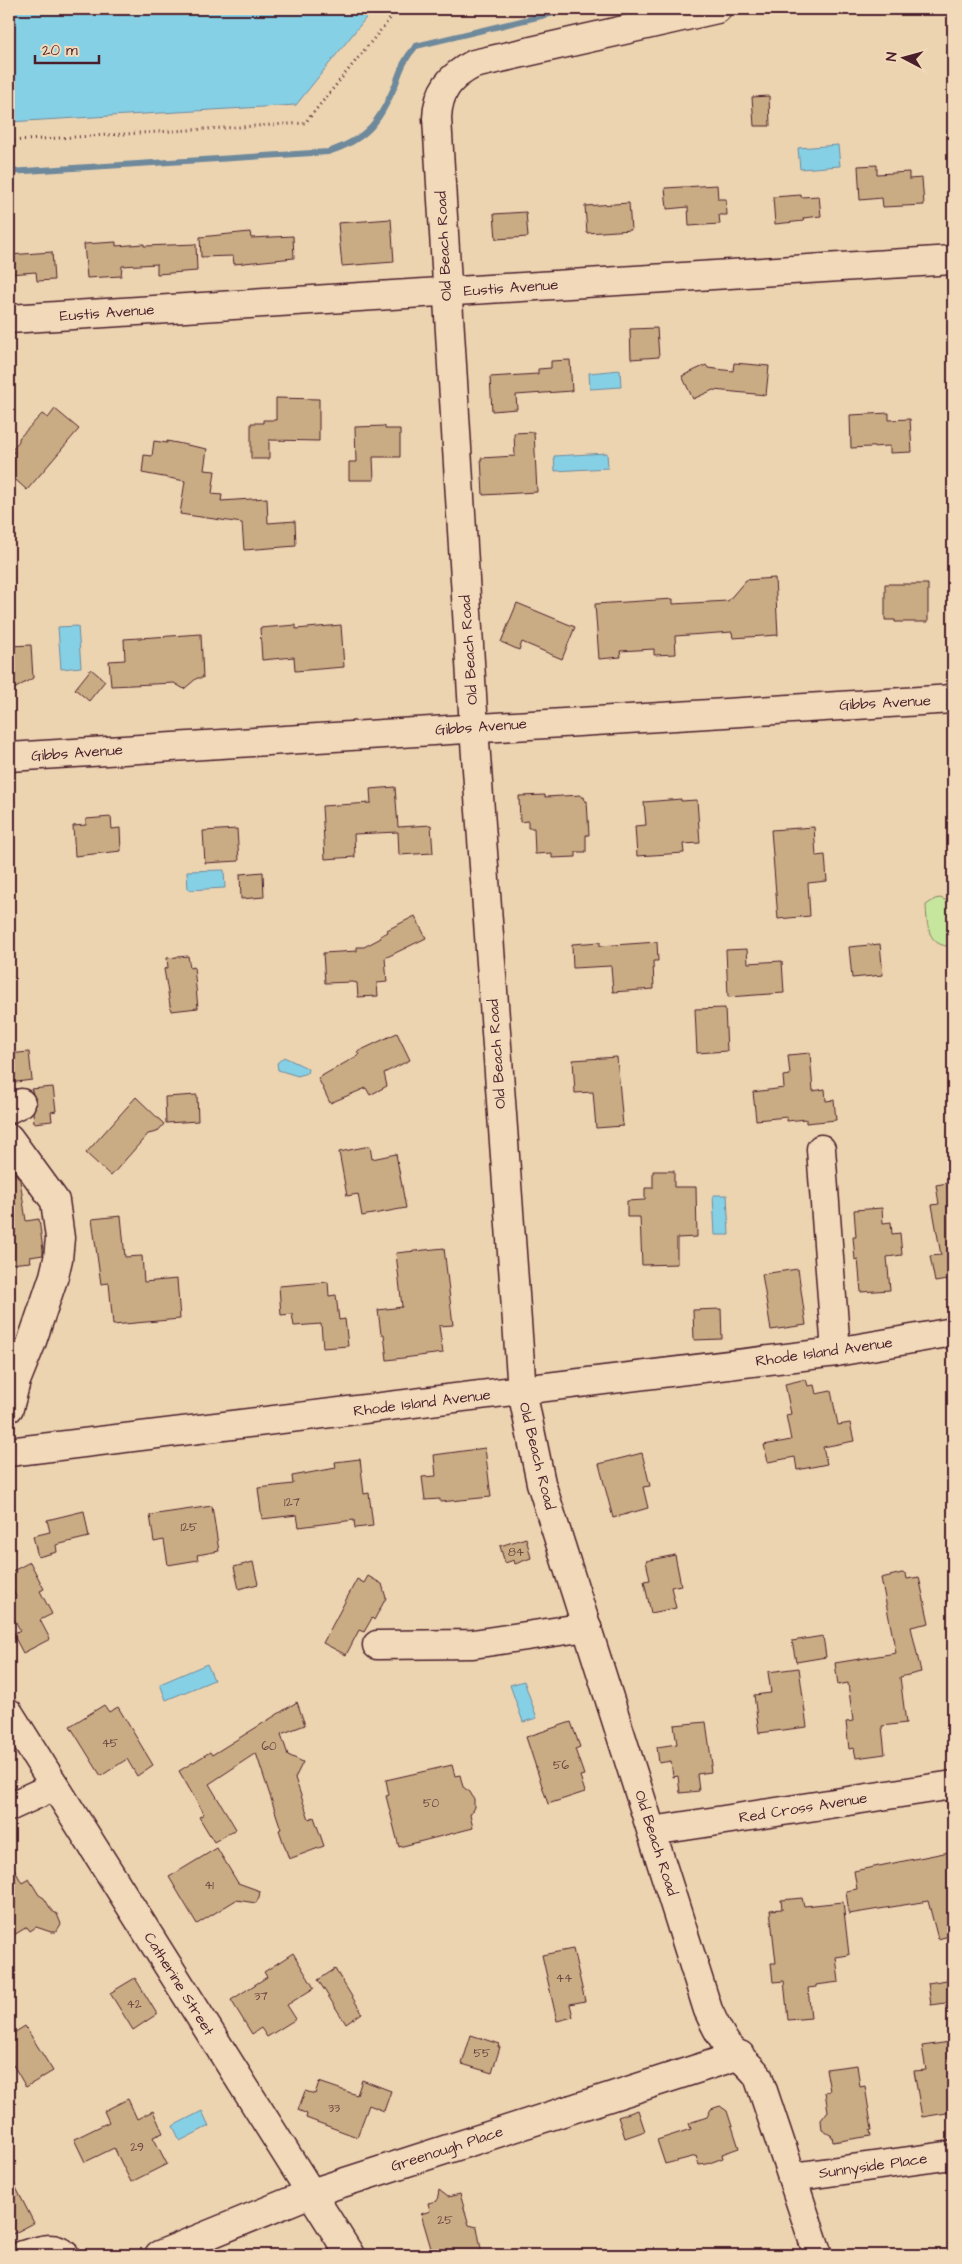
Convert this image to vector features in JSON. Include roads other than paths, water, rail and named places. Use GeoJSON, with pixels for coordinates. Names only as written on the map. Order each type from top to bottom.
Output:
{"type":"FeatureCollection","features":[{"type":"Feature","properties":{"kind":"street","name":"Old Beach Road"},"geometry":{"type":"LineString","coordinates":[[717,9],[482,62],[460,71],[449,80],[442,92],[437,118],[474,728],[522,1391],[541,1483],[708,2010],[717,2031],[729,2047],[740,2055],[758,2076],[818,2255]]}},
{"type":"Feature","properties":{"kind":"street","name":"Eustis Avenue"},"geometry":{"type":"LineString","coordinates":[[9,319],[953,260]]}},
{"type":"Feature","properties":{"kind":"street","name":"Gibbs Avenue"},"geometry":{"type":"LineString","coordinates":[[9,757],[953,699]]}},
{"type":"Feature","properties":{"kind":"street"},"geometry":{"type":"LineString","coordinates":[[9,1138],[55,1201],[60,1238],[58,1259],[9,1408]]}},
{"type":"Feature","properties":{"kind":"street"},"geometry":{"type":"LineString","coordinates":[[821,1149],[836,1352]]}},
{"type":"Feature","properties":{"kind":"street","name":"Rhode Island Avenue"},"geometry":{"type":"LineString","coordinates":[[9,1452],[836,1352],[953,1332]]}},
{"type":"Feature","properties":{"kind":"street"},"geometry":{"type":"LineString","coordinates":[[377,1645],[473,1644],[517,1639],[587,1627]]}},
{"type":"Feature","properties":{"kind":"street","name":"Catherine Street"},"geometry":{"type":"LineString","coordinates":[[9,1712],[350,2255]]}},
{"type":"Feature","properties":{"kind":"street","name":"Red Cross Avenue"},"geometry":{"type":"LineString","coordinates":[[652,1831],[953,1785]]}},
{"type":"Feature","properties":{"kind":"street"},"geometry":{"type":"LineString","coordinates":[[9,1808],[55,1786]]}},
{"type":"Feature","properties":{"kind":"street","name":"Greenough Place"},"geometry":{"type":"LineString","coordinates":[[160,2255],[311,2193],[740,2055]]}},
{"type":"Feature","properties":{"kind":"street","name":"Sunnyside Place"},"geometry":{"type":"LineString","coordinates":[[793,2177],[953,2155]]}},
{"type":"Feature","properties":{"kind":"street"},"geometry":{"type":"LineString","coordinates":[[23,2255],[45,2248],[61,2251],[66,2255]]}},
{"type":"Feature","properties":{"kind":"water"},"geometry":{"type":"Polygon","coordinates":[[[9,9],[373,9],[296,105],[9,122],[9,9]]]}},
{"type":"Feature","properties":{"kind":"water"},"geometry":{"type":"Polygon","coordinates":[[[838,145],[840,166],[800,169],[798,148],[838,145]]]}},
{"type":"Feature","properties":{"kind":"water"},"geometry":{"type":"Polygon","coordinates":[[[620,370],[621,387],[590,389],[589,373],[620,370]]]}},
{"type":"Feature","properties":{"kind":"water"},"geometry":{"type":"Polygon","coordinates":[[[607,453],[608,468],[555,471],[554,456],[607,453]]]}},
{"type":"Feature","properties":{"kind":"water"},"geometry":{"type":"Polygon","coordinates":[[[78,626],[81,667],[61,669],[58,627],[78,626]]]}},
{"type":"Feature","properties":{"kind":"water"},"geometry":{"type":"Polygon","coordinates":[[[224,870],[225,888],[188,890],[187,871],[224,870]]]}},
{"type":"Feature","properties":{"kind":"water"},"geometry":{"type":"Polygon","coordinates":[[[284,1057],[307,1068],[307,1073],[298,1076],[278,1070],[277,1063],[284,1057]]]}},
{"type":"Feature","properties":{"kind":"water"},"geometry":{"type":"Polygon","coordinates":[[[713,1195],[727,1195],[729,1235],[715,1235],[713,1195]]]}},
{"type":"Feature","properties":{"kind":"water"},"geometry":{"type":"Polygon","coordinates":[[[207,1664],[214,1680],[166,1700],[160,1684],[207,1664]]]}},
{"type":"Feature","properties":{"kind":"water"},"geometry":{"type":"Polygon","coordinates":[[[524,1681],[537,1718],[523,1722],[510,1685],[524,1681]]]}},
{"type":"Feature","properties":{"kind":"water"},"geometry":{"type":"Polygon","coordinates":[[[202,2111],[209,2126],[180,2141],[173,2126],[202,2111]]]}},
{"type":"Feature","properties":{"kind":"waterway"},"geometry":{"type":"LineString","coordinates":[[9,172],[328,152],[353,141],[371,127],[384,108],[404,63],[416,46],[571,9]]}}]}
